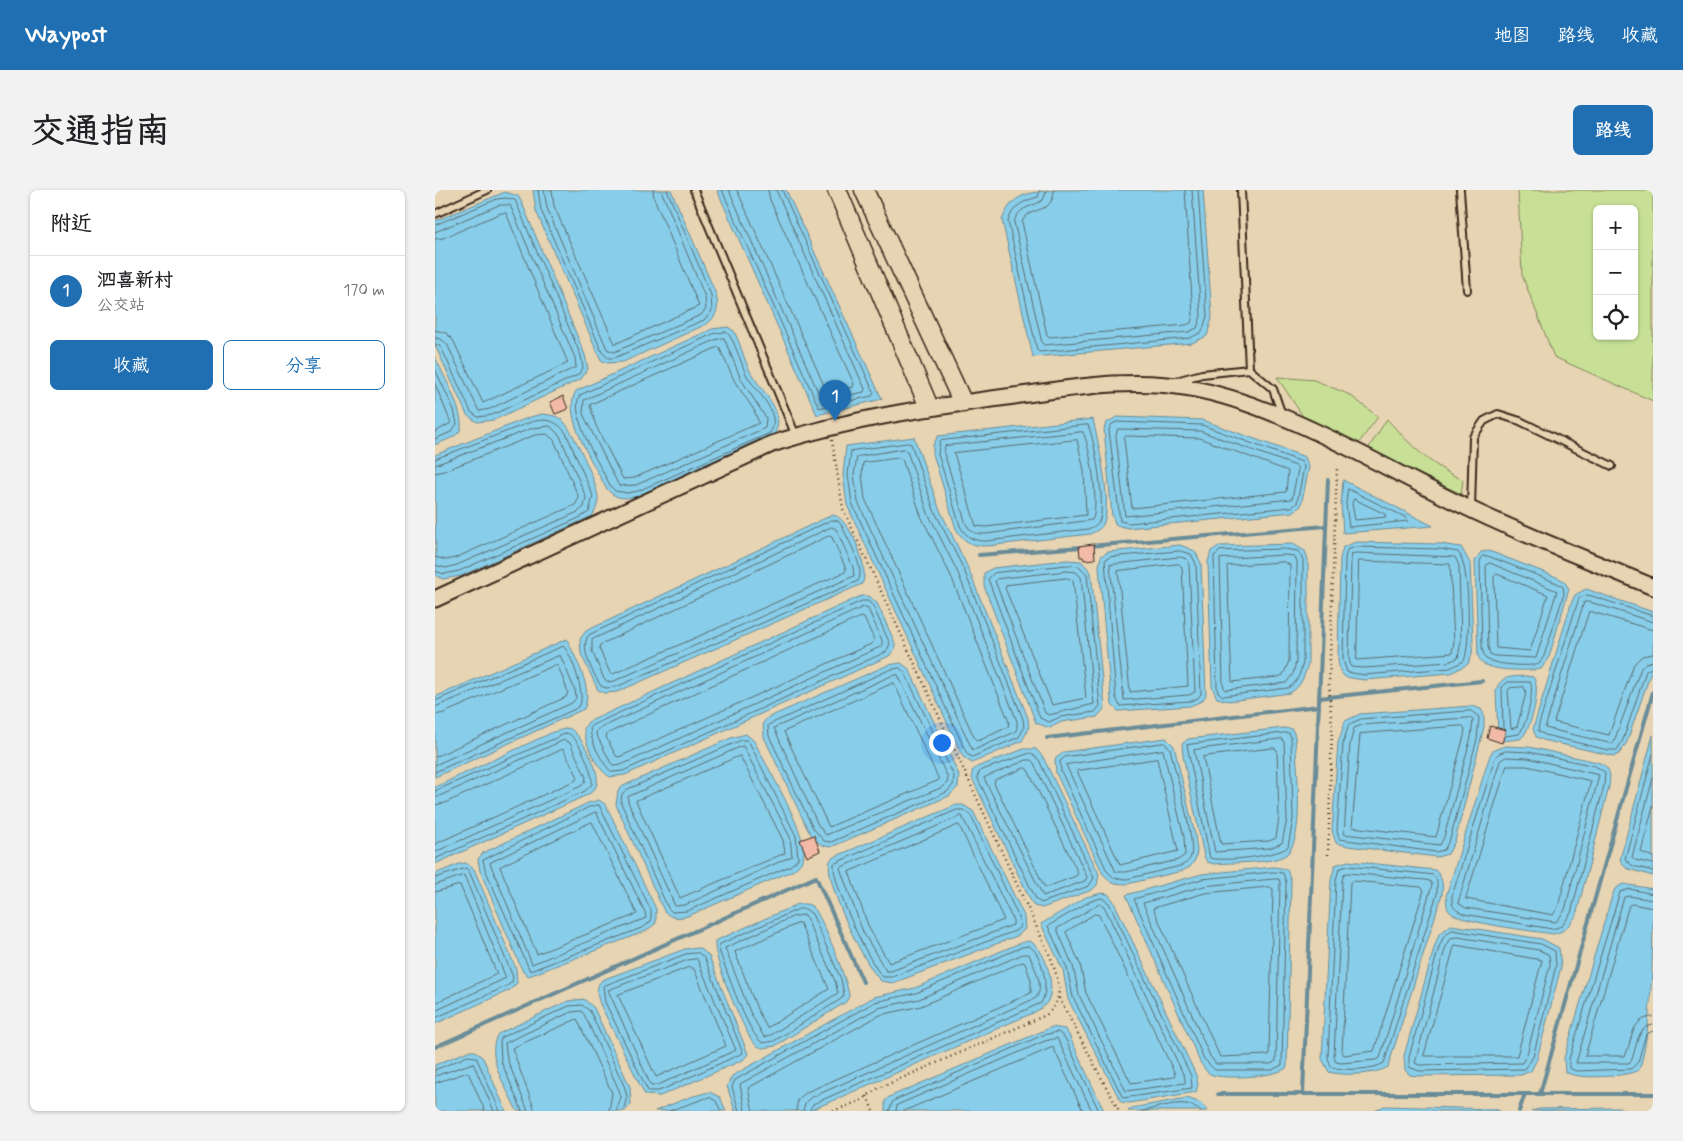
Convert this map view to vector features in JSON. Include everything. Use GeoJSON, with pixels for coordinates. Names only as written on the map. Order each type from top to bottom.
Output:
{"type":"FeatureCollection","features":[{"type":"Feature","properties":{"kind":"main road"},"geometry":{"type":"LineString","coordinates":[[837,190],[929,407]]}},
{"type":"Feature","properties":{"kind":"main road"},"geometry":{"type":"LineString","coordinates":[[864,190],[963,403]]}},
{"type":"Feature","properties":{"kind":"street"},"geometry":{"type":"LineString","coordinates":[[435,599],[772,444],[796,436],[829,427],[929,407],[1117,382],[1190,388],[1239,401],[1283,418],[1471,510],[1653,587]]}},
{"type":"Feature","properties":{"kind":"lane"},"geometry":{"type":"LineString","coordinates":[[435,214],[487,190]]}},
{"type":"Feature","properties":{"kind":"lane"},"geometry":{"type":"LineString","coordinates":[[694,190],[796,436]]}},
{"type":"Feature","properties":{"kind":"lane"},"geometry":{"type":"LineString","coordinates":[[1241,190],[1249,369]]}},
{"type":"Feature","properties":{"kind":"lane"},"geometry":{"type":"LineString","coordinates":[[1460,190],[1467,290]]}},
{"type":"Feature","properties":{"kind":"lane"},"geometry":{"type":"LineString","coordinates":[[1160,386],[1202,374],[1249,369],[1273,389],[1283,418]]}},
{"type":"Feature","properties":{"kind":"lane"},"geometry":{"type":"LineString","coordinates":[[1471,510],[1473,437],[1484,421],[1497,414],[1520,421],[1612,466]]}},
{"type":"Feature","properties":{"kind":"path"},"geometry":{"type":"LineString","coordinates":[[829,427],[843,509],[1051,958],[1059,988],[1059,998],[1054,1008],[1046,1015],[877,1089],[867,1096],[833,1111]]}},
{"type":"Feature","properties":{"kind":"path"},"geometry":{"type":"LineString","coordinates":[[1328,855],[1331,715],[1329,685],[1337,468]]}},
{"type":"Feature","properties":{"kind":"path"},"geometry":{"type":"LineString","coordinates":[[1059,998],[1119,1111]]}},
{"type":"Feature","properties":{"kind":"path"},"geometry":{"type":"LineString","coordinates":[[867,1096],[873,1111]]}},
{"type":"Feature","properties":{"kind":"green space"},"geometry":{"type":"Polygon","coordinates":[[[1518,190],[1653,190],[1653,401],[1554,357],[1522,275],[1518,190]]]}},
{"type":"Feature","properties":{"kind":"green space"},"geometry":{"type":"Polygon","coordinates":[[[1277,377],[1314,380],[1350,395],[1378,417],[1358,444],[1306,421],[1277,377]]]}},
{"type":"Feature","properties":{"kind":"green space"},"geometry":{"type":"Polygon","coordinates":[[[1387,419],[1422,454],[1441,468],[1463,480],[1461,494],[1368,449],[1387,419]]]}},
{"type":"Feature","properties":{"kind":"water"},"geometry":{"type":"Polygon","coordinates":[[[533,190],[671,190],[716,294],[717,307],[713,317],[707,324],[623,362],[607,363],[601,360],[536,211],[533,190]]]}},
{"type":"Feature","properties":{"kind":"water"},"geometry":{"type":"Polygon","coordinates":[[[717,190],[786,190],[882,399],[817,415],[717,190]]]}},
{"type":"Feature","properties":{"kind":"water"},"geometry":{"type":"Polygon","coordinates":[[[1056,190],[1203,190],[1212,317],[1207,336],[1192,343],[1033,357],[1002,220],[1011,204],[1017,199],[1030,193],[1056,190]]]}},
{"type":"Feature","properties":{"kind":"water"},"geometry":{"type":"Polygon","coordinates":[[[505,192],[518,196],[522,203],[585,355],[588,369],[581,379],[494,420],[477,422],[467,415],[435,345],[435,221],[505,192]]]}},
{"type":"Feature","properties":{"kind":"water"},"geometry":{"type":"Polygon","coordinates":[[[728,327],[734,331],[750,371],[772,402],[776,411],[778,419],[777,428],[773,437],[639,496],[625,498],[613,495],[606,488],[587,453],[576,426],[572,401],[576,391],[712,329],[728,327]]]}},
{"type":"Feature","properties":{"kind":"water"},"geometry":{"type":"Polygon","coordinates":[[[435,357],[457,407],[461,426],[457,434],[435,445],[435,357]]]}},
{"type":"Feature","properties":{"kind":"water"},"geometry":{"type":"Polygon","coordinates":[[[542,414],[554,416],[566,424],[589,468],[598,497],[596,509],[592,516],[461,576],[443,579],[436,576],[435,455],[542,414]]]}},
{"type":"Feature","properties":{"kind":"water"},"geometry":{"type":"Polygon","coordinates":[[[1117,417],[1202,420],[1305,457],[1309,467],[1301,506],[1293,512],[1128,528],[1116,525],[1112,516],[1104,429],[1106,423],[1117,417]]]}},
{"type":"Feature","properties":{"kind":"water"},"geometry":{"type":"Polygon","coordinates":[[[1093,419],[1103,471],[1106,500],[1104,522],[1097,531],[1090,534],[987,546],[972,544],[962,537],[956,529],[933,454],[933,445],[938,436],[1093,419]]]}},
{"type":"Feature","properties":{"kind":"water"},"geometry":{"type":"Polygon","coordinates":[[[914,437],[939,508],[968,568],[1028,718],[1029,728],[1022,741],[972,763],[963,757],[847,505],[843,475],[846,446],[914,437]]]}},
{"type":"Feature","properties":{"kind":"water"},"geometry":{"type":"Polygon","coordinates":[[[1343,480],[1433,526],[1343,533],[1341,504],[1343,480]]]}},
{"type":"Feature","properties":{"kind":"water"},"geometry":{"type":"Polygon","coordinates":[[[832,515],[839,517],[857,544],[863,567],[864,577],[862,584],[617,692],[604,693],[598,690],[581,654],[580,639],[586,631],[832,515]]]}},
{"type":"Feature","properties":{"kind":"water"},"geometry":{"type":"Polygon","coordinates":[[[1356,542],[1440,544],[1461,547],[1470,563],[1473,641],[1472,654],[1468,664],[1451,673],[1364,680],[1345,677],[1340,671],[1338,660],[1340,559],[1343,547],[1356,542]]]}},
{"type":"Feature","properties":{"kind":"water"},"geometry":{"type":"Polygon","coordinates":[[[1293,544],[1305,551],[1308,559],[1308,664],[1302,680],[1290,693],[1229,701],[1217,698],[1212,687],[1208,562],[1211,551],[1219,546],[1293,544]]]}},
{"type":"Feature","properties":{"kind":"water"},"geometry":{"type":"Polygon","coordinates":[[[1180,545],[1195,551],[1201,563],[1206,695],[1202,701],[1190,706],[1118,711],[1112,705],[1111,699],[1099,567],[1101,556],[1108,552],[1180,545]]]}},
{"type":"Feature","properties":{"kind":"water"},"geometry":{"type":"Polygon","coordinates":[[[1489,551],[1559,578],[1564,581],[1569,589],[1549,657],[1541,669],[1521,670],[1491,667],[1483,664],[1478,656],[1475,561],[1481,552],[1489,551]]]}},
{"type":"Feature","properties":{"kind":"water"},"geometry":{"type":"Polygon","coordinates":[[[1067,560],[1081,561],[1091,572],[1105,708],[1097,717],[1061,722],[1050,728],[1036,723],[984,586],[984,573],[993,568],[1067,560]]]}},
{"type":"Feature","properties":{"kind":"water"},"geometry":{"type":"Polygon","coordinates":[[[1586,589],[1653,612],[1653,666],[1627,742],[1619,754],[1614,756],[1543,740],[1536,737],[1533,729],[1571,604],[1575,595],[1586,589]]]}},
{"type":"Feature","properties":{"kind":"water"},"geometry":{"type":"Polygon","coordinates":[[[861,596],[868,596],[877,603],[895,643],[895,649],[889,656],[625,775],[610,777],[596,762],[585,734],[584,728],[588,722],[861,596]]]}},
{"type":"Feature","properties":{"kind":"water"},"geometry":{"type":"Polygon","coordinates":[[[567,639],[579,664],[585,683],[587,692],[584,709],[435,777],[435,697],[567,639]]]}},
{"type":"Feature","properties":{"kind":"water"},"geometry":{"type":"Polygon","coordinates":[[[901,663],[909,669],[959,775],[958,787],[949,796],[831,847],[820,844],[808,830],[764,737],[763,723],[767,718],[888,665],[901,663]]]}},
{"type":"Feature","properties":{"kind":"water"},"geometry":{"type":"Polygon","coordinates":[[[1533,677],[1536,690],[1534,709],[1528,728],[1520,739],[1502,741],[1498,734],[1496,691],[1500,682],[1504,679],[1533,677]]]}},
{"type":"Feature","properties":{"kind":"water"},"geometry":{"type":"Polygon","coordinates":[[[1472,706],[1481,709],[1484,715],[1484,727],[1455,841],[1448,854],[1437,857],[1336,843],[1332,831],[1338,743],[1345,721],[1360,714],[1472,706]]]}},
{"type":"Feature","properties":{"kind":"water"},"geometry":{"type":"Polygon","coordinates":[[[569,728],[579,737],[593,761],[597,777],[593,790],[587,795],[435,864],[435,787],[553,732],[569,728]]]}},
{"type":"Feature","properties":{"kind":"water"},"geometry":{"type":"Polygon","coordinates":[[[1283,728],[1292,729],[1295,736],[1297,763],[1298,820],[1296,836],[1291,849],[1284,856],[1277,859],[1215,864],[1207,862],[1204,856],[1182,744],[1188,739],[1283,728]]]}},
{"type":"Feature","properties":{"kind":"water"},"geometry":{"type":"Polygon","coordinates":[[[746,734],[754,741],[798,828],[804,852],[802,861],[792,871],[688,916],[672,917],[664,911],[616,805],[618,791],[623,786],[731,738],[746,734]]]}},
{"type":"Feature","properties":{"kind":"water"},"geometry":{"type":"Polygon","coordinates":[[[1653,735],[1653,876],[1626,868],[1620,860],[1653,735]]]}},
{"type":"Feature","properties":{"kind":"water"},"geometry":{"type":"Polygon","coordinates":[[[1166,738],[1174,746],[1195,835],[1197,851],[1195,860],[1190,867],[1182,871],[1127,884],[1112,883],[1103,874],[1056,773],[1055,759],[1064,752],[1166,738]]]}},
{"type":"Feature","properties":{"kind":"water"},"geometry":{"type":"Polygon","coordinates":[[[1505,746],[1529,747],[1597,762],[1605,766],[1609,771],[1609,787],[1576,916],[1561,932],[1553,934],[1481,923],[1455,915],[1447,908],[1446,896],[1490,755],[1494,750],[1505,746]]]}},
{"type":"Feature","properties":{"kind":"water"},"geometry":{"type":"Polygon","coordinates":[[[1024,749],[1036,749],[1043,757],[1099,874],[1097,885],[1092,890],[1042,908],[1034,906],[1031,901],[972,778],[972,771],[977,767],[1024,749]]]}},
{"type":"Feature","properties":{"kind":"water"},"geometry":{"type":"Polygon","coordinates":[[[599,800],[606,805],[656,909],[656,923],[646,931],[529,976],[523,972],[480,871],[478,859],[483,853],[588,803],[599,800]]]}},
{"type":"Feature","properties":{"kind":"water"},"geometry":{"type":"Polygon","coordinates":[[[956,805],[963,805],[973,811],[1024,916],[1025,929],[1017,936],[893,983],[881,981],[865,959],[847,923],[833,886],[830,861],[832,858],[956,805]]]}},
{"type":"Feature","properties":{"kind":"water"},"geometry":{"type":"Polygon","coordinates":[[[1348,861],[1435,870],[1442,881],[1442,894],[1388,1067],[1375,1072],[1350,1074],[1329,1072],[1322,1059],[1331,880],[1335,865],[1348,861]]]}},
{"type":"Feature","properties":{"kind":"water"},"geometry":{"type":"Polygon","coordinates":[[[466,863],[474,869],[516,969],[517,983],[510,990],[435,1024],[435,874],[466,863]]]}},
{"type":"Feature","properties":{"kind":"water"},"geometry":{"type":"Polygon","coordinates":[[[1274,867],[1287,869],[1291,881],[1287,1067],[1274,1073],[1262,1075],[1216,1076],[1208,1073],[1200,1062],[1126,895],[1202,874],[1274,867]]]}},
{"type":"Feature","properties":{"kind":"water"},"geometry":{"type":"Polygon","coordinates":[[[1623,884],[1653,889],[1650,1008],[1644,1053],[1639,1070],[1602,1077],[1571,1074],[1565,1072],[1564,1058],[1612,896],[1615,889],[1623,884]]]}},
{"type":"Feature","properties":{"kind":"water"},"geometry":{"type":"Polygon","coordinates":[[[1102,893],[1108,894],[1113,900],[1196,1075],[1198,1084],[1196,1092],[1129,1103],[1121,1102],[1068,999],[1063,970],[1041,924],[1086,897],[1102,893]]]}},
{"type":"Feature","properties":{"kind":"water"},"geometry":{"type":"Polygon","coordinates":[[[798,904],[809,905],[817,912],[840,964],[849,996],[846,1002],[775,1046],[763,1048],[753,1042],[748,1035],[723,976],[715,949],[715,941],[798,904]]]}},
{"type":"Feature","properties":{"kind":"water"},"geometry":{"type":"Polygon","coordinates":[[[1451,925],[1542,939],[1559,948],[1561,967],[1537,1059],[1531,1071],[1521,1075],[1418,1076],[1410,1075],[1405,1070],[1404,1056],[1435,945],[1439,934],[1451,925]]]}},
{"type":"Feature","properties":{"kind":"water"},"geometry":{"type":"Polygon","coordinates":[[[1029,941],[1040,950],[1050,975],[1051,984],[1048,1000],[1044,1006],[1035,1012],[809,1111],[735,1111],[727,1086],[732,1076],[874,997],[915,988],[1020,943],[1029,941]]]}},
{"type":"Feature","properties":{"kind":"water"},"geometry":{"type":"Polygon","coordinates":[[[700,948],[709,956],[748,1054],[743,1060],[660,1096],[645,1095],[600,1004],[597,994],[598,985],[602,980],[685,949],[700,948]]]}},
{"type":"Feature","properties":{"kind":"water"},"geometry":{"type":"Polygon","coordinates":[[[584,999],[594,1008],[630,1087],[631,1104],[625,1111],[517,1111],[495,1062],[494,1043],[498,1034],[568,1001],[584,999]]]}},
{"type":"Feature","properties":{"kind":"water"},"geometry":{"type":"Polygon","coordinates":[[[1052,1027],[1065,1029],[1069,1035],[1104,1111],[885,1111],[885,1101],[889,1097],[1052,1027]]]}},
{"type":"Feature","properties":{"kind":"water"},"geometry":{"type":"Polygon","coordinates":[[[468,1051],[475,1051],[483,1058],[506,1111],[435,1111],[435,1065],[468,1051]]]}},
{"type":"Feature","properties":{"kind":"water"},"geometry":{"type":"Polygon","coordinates":[[[709,1092],[720,1097],[726,1111],[655,1111],[690,1097],[709,1092]]]}},
{"type":"Feature","properties":{"kind":"water"},"geometry":{"type":"Polygon","coordinates":[[[1187,1098],[1201,1103],[1208,1111],[1128,1111],[1132,1108],[1187,1098]]]}},
{"type":"Feature","properties":{"kind":"water"},"geometry":{"type":"Polygon","coordinates":[[[1384,1106],[1494,1109],[1500,1111],[1375,1111],[1384,1106]]]}},
{"type":"Feature","properties":{"kind":"water"},"geometry":{"type":"Polygon","coordinates":[[[1620,1108],[1626,1111],[1531,1111],[1540,1109],[1620,1108]]]}},
{"type":"Feature","properties":{"kind":"building"},"geometry":{"type":"Polygon","coordinates":[[[563,396],[568,409],[555,414],[550,402],[563,396]]]}},
{"type":"Feature","properties":{"kind":"building"},"geometry":{"type":"Polygon","coordinates":[[[1094,544],[1095,559],[1084,560],[1083,557],[1080,557],[1079,546],[1094,544]]]}},
{"type":"Feature","properties":{"kind":"building"},"geometry":{"type":"Polygon","coordinates":[[[1490,726],[1506,730],[1502,743],[1487,738],[1490,726]]]}},
{"type":"Feature","properties":{"kind":"building"},"geometry":{"type":"Polygon","coordinates":[[[814,835],[820,851],[807,857],[800,840],[814,835]]]}},
{"type":"Feature","properties":{"kind":"waterway"},"geometry":{"type":"LineString","coordinates":[[1303,1094],[1328,480]]}},
{"type":"Feature","properties":{"kind":"waterway"},"geometry":{"type":"LineString","coordinates":[[1089,546],[1326,526]]}},
{"type":"Feature","properties":{"kind":"waterway"},"geometry":{"type":"LineString","coordinates":[[979,555],[1082,547]]}},
{"type":"Feature","properties":{"kind":"waterway"},"geometry":{"type":"LineString","coordinates":[[1319,698],[1482,681]]}},
{"type":"Feature","properties":{"kind":"waterway"},"geometry":{"type":"LineString","coordinates":[[1540,1094],[1653,692]]}},
{"type":"Feature","properties":{"kind":"waterway"},"geometry":{"type":"LineString","coordinates":[[1047,738],[1319,706]]}},
{"type":"Feature","properties":{"kind":"waterway"},"geometry":{"type":"LineString","coordinates":[[435,1047],[816,877],[863,982]]}},
{"type":"Feature","properties":{"kind":"waterway"},"geometry":{"type":"LineString","coordinates":[[1218,1094],[1653,1094]]}},
{"type":"Feature","properties":{"kind":"waterway"},"geometry":{"type":"LineString","coordinates":[[1519,1111],[1525,1094]]}},
{"type":"Feature","properties":{"kind":"place","name":"泗喜新村"},"geometry":{"type":"Point","coordinates":[835,421]}}]}
